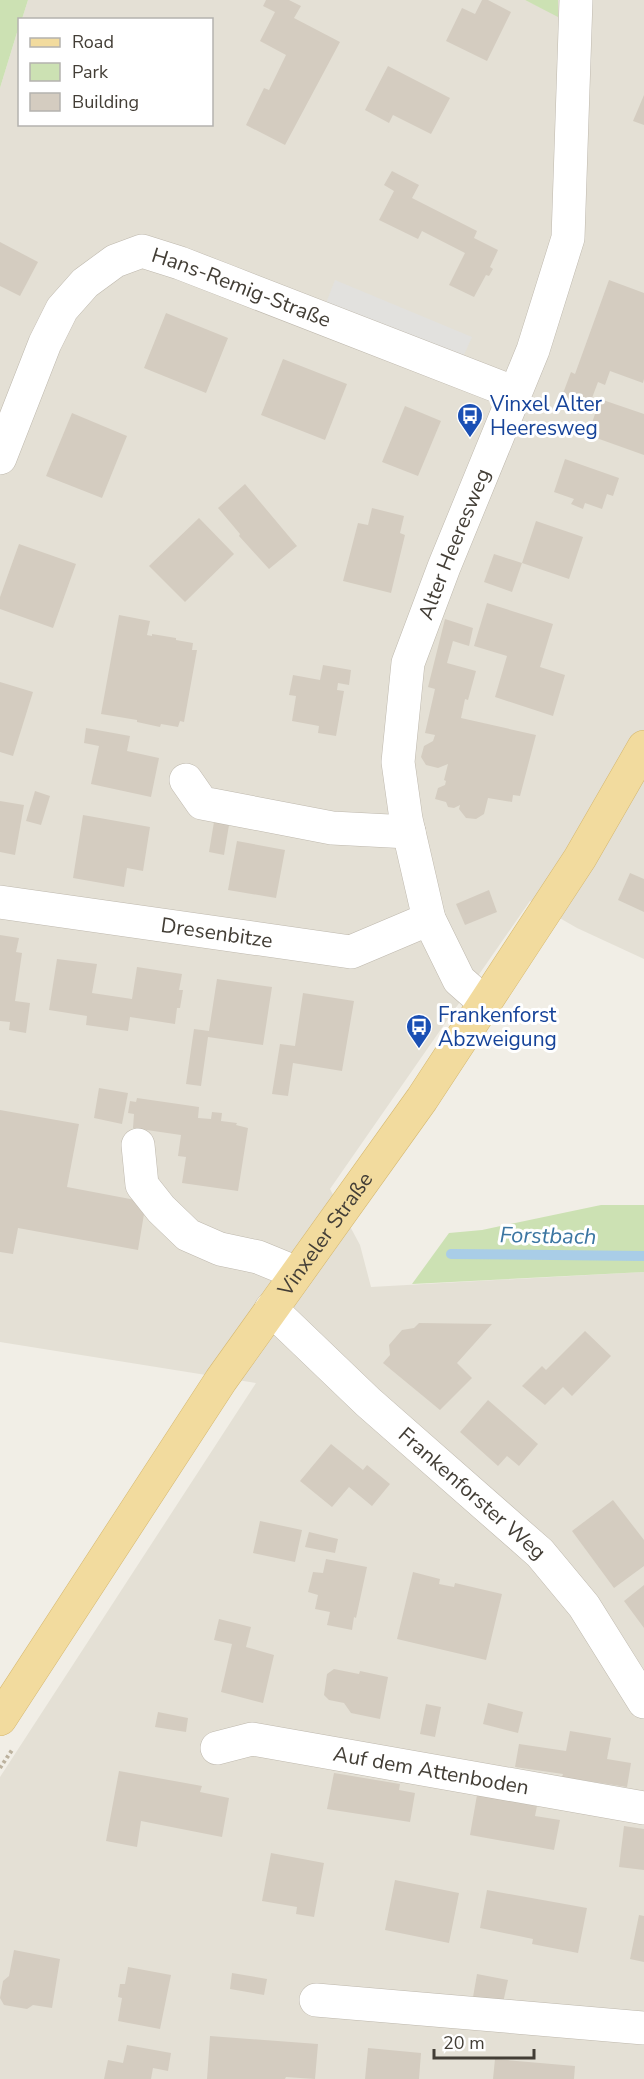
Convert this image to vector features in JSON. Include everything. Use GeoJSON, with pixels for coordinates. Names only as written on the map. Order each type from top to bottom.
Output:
{"type":"FeatureCollection","features":[{"type":"Feature","properties":{"kind":"main road","name":"Vinxeler Straße"},"geometry":{"type":"LineString","coordinates":[[0,1719],[221,1380],[422,1099],[579,858],[644,747]]}},
{"type":"Feature","properties":{"kind":"street","name":"Alter Heeresweg"},"geometry":{"type":"LineString","coordinates":[[485,1003],[459,980],[429,920],[409,832],[398,762],[408,663],[444,567],[533,350],[568,238],[576,0]]}},
{"type":"Feature","properties":{"kind":"street","name":"Hans-Remig-Straße"},"geometry":{"type":"LineString","coordinates":[[0,458],[45,344],[62,309],[92,277],[115,261],[142,251],[213,275],[515,393]]}},
{"type":"Feature","properties":{"kind":"street"},"geometry":{"type":"LineString","coordinates":[[186,780],[202,803],[332,828],[409,832]]}},
{"type":"Feature","properties":{"kind":"street","name":"Dresenbitze"},"geometry":{"type":"LineString","coordinates":[[0,902],[351,952],[429,920]]}},
{"type":"Feature","properties":{"kind":"street"},"geometry":{"type":"LineString","coordinates":[[138,1145],[142,1185],[161,1209],[188,1235],[220,1249],[258,1257],[297,1273]]}},
{"type":"Feature","properties":{"kind":"street","name":"Frankenforster Weg"},"geometry":{"type":"LineString","coordinates":[[272,1309],[368,1402],[540,1553],[584,1606],[644,1702]]}},
{"type":"Feature","properties":{"kind":"street","name":"Auf dem Attenboden"},"geometry":{"type":"LineString","coordinates":[[217,1748],[252,1739],[644,1808]]}},
{"type":"Feature","properties":{"kind":"street"},"geometry":{"type":"LineString","coordinates":[[316,2000],[644,2028]]}},
{"type":"Feature","properties":{"kind":"shaded area"},"geometry":{"type":"Polygon","coordinates":[[[28,0],[525,0],[558,16],[558,0],[644,0],[644,959],[577,928],[530,901],[330,1189],[360,1245],[371,1287],[644,1272],[644,2079],[0,2079],[0,1777],[256,1383],[0,1342],[0,88],[18,29],[18,126],[213,126],[213,18],[22,18],[28,0]]]}},
{"type":"Feature","properties":{"kind":"shaded area"},"geometry":{"type":"Polygon","coordinates":[[[335,280],[472,337],[462,359],[326,303],[335,280]]]}},
{"type":"Feature","properties":{"kind":"green space"},"geometry":{"type":"Polygon","coordinates":[[[0,0],[28,0],[22,18],[18,18],[18,29],[0,88],[0,0]]]}},
{"type":"Feature","properties":{"kind":"green space"},"geometry":{"type":"Polygon","coordinates":[[[525,0],[558,0],[558,17],[525,0]]]}},
{"type":"Feature","properties":{"kind":"green space"},"geometry":{"type":"Polygon","coordinates":[[[601,1205],[644,1205],[644,1272],[412,1284],[449,1233],[482,1230],[601,1205]]]}},
{"type":"Feature","properties":{"kind":"building"},"geometry":{"type":"Polygon","coordinates":[[[266,0],[289,0],[301,6],[294,18],[340,42],[285,145],[246,125],[264,88],[269,90],[286,55],[260,41],[275,12],[263,6],[266,0]]]}},
{"type":"Feature","properties":{"kind":"building"},"geometry":{"type":"Polygon","coordinates":[[[482,0],[488,0],[511,12],[487,61],[446,41],[462,8],[475,14],[482,0]]]}},
{"type":"Feature","properties":{"kind":"building"},"geometry":{"type":"Polygon","coordinates":[[[388,66],[450,98],[431,134],[393,115],[389,123],[365,110],[388,66]]]}},
{"type":"Feature","properties":{"kind":"building"},"geometry":{"type":"Polygon","coordinates":[[[644,95],[644,125],[633,121],[644,95]]]}},
{"type":"Feature","properties":{"kind":"building"},"geometry":{"type":"Polygon","coordinates":[[[392,171],[419,185],[412,198],[477,231],[474,238],[498,250],[490,267],[493,269],[489,276],[486,275],[474,297],[449,285],[465,253],[422,231],[418,239],[379,220],[394,191],[384,185],[392,171]]]}},
{"type":"Feature","properties":{"kind":"building"},"geometry":{"type":"Polygon","coordinates":[[[0,242],[38,262],[20,296],[0,286],[0,242]]]}},
{"type":"Feature","properties":{"kind":"building"},"geometry":{"type":"Polygon","coordinates":[[[609,280],[644,293],[644,379],[643,383],[610,371],[605,385],[598,382],[589,406],[562,396],[571,372],[575,374],[609,280]]]}},
{"type":"Feature","properties":{"kind":"building"},"geometry":{"type":"Polygon","coordinates":[[[166,313],[228,338],[206,393],[144,368],[166,313]]]}},
{"type":"Feature","properties":{"kind":"building"},"geometry":{"type":"Polygon","coordinates":[[[283,359],[347,384],[325,440],[261,415],[283,359]]]}},
{"type":"Feature","properties":{"kind":"building"},"geometry":{"type":"Polygon","coordinates":[[[600,399],[644,414],[644,455],[588,435],[600,399]]]}},
{"type":"Feature","properties":{"kind":"building"},"geometry":{"type":"Polygon","coordinates":[[[405,406],[441,421],[418,476],[382,462],[405,406]]]}},
{"type":"Feature","properties":{"kind":"building"},"geometry":{"type":"Polygon","coordinates":[[[72,413],[127,436],[102,498],[46,476],[72,413]]]}},
{"type":"Feature","properties":{"kind":"building"},"geometry":{"type":"Polygon","coordinates":[[[565,459],[619,478],[613,496],[607,494],[602,509],[585,503],[583,509],[571,504],[574,499],[554,492],[565,459]]]}},
{"type":"Feature","properties":{"kind":"building"},"geometry":{"type":"Polygon","coordinates":[[[245,484],[297,546],[269,569],[239,536],[240,534],[218,508],[245,484]]]}},
{"type":"Feature","properties":{"kind":"building"},"geometry":{"type":"Polygon","coordinates":[[[372,508],[404,516],[400,533],[405,535],[391,593],[343,581],[358,523],[368,525],[372,508]]]}},
{"type":"Feature","properties":{"kind":"building"},"geometry":{"type":"Polygon","coordinates":[[[199,518],[234,554],[185,602],[149,566],[199,518]]]}},
{"type":"Feature","properties":{"kind":"building"},"geometry":{"type":"Polygon","coordinates":[[[536,521],[583,537],[569,579],[522,563],[536,521]]]}},
{"type":"Feature","properties":{"kind":"building"},"geometry":{"type":"Polygon","coordinates":[[[19,544],[76,564],[53,628],[0,609],[0,597],[19,544]]]}},
{"type":"Feature","properties":{"kind":"building"},"geometry":{"type":"Polygon","coordinates":[[[494,554],[522,563],[512,592],[484,582],[494,554]]]}},
{"type":"Feature","properties":{"kind":"building"},"geometry":{"type":"Polygon","coordinates":[[[487,603],[553,624],[540,667],[565,675],[553,716],[495,697],[507,656],[474,646],[487,603]]]}},
{"type":"Feature","properties":{"kind":"building"},"geometry":{"type":"Polygon","coordinates":[[[119,615],[150,621],[147,635],[176,638],[176,640],[193,643],[192,650],[197,650],[184,722],[180,721],[178,727],[161,724],[160,727],[137,722],[137,720],[101,714],[119,615]]]}},
{"type":"Feature","properties":{"kind":"building"},"geometry":{"type":"Polygon","coordinates":[[[445,619],[473,628],[469,646],[453,641],[447,663],[476,671],[468,700],[465,699],[461,718],[536,735],[520,796],[513,795],[512,802],[488,798],[484,814],[476,819],[466,818],[459,809],[460,805],[454,808],[448,807],[446,802],[435,799],[438,788],[445,785],[448,764],[438,768],[426,765],[421,757],[424,746],[433,741],[435,735],[425,733],[435,689],[428,687],[445,619]]]}},
{"type":"Feature","properties":{"kind":"building"},"geometry":{"type":"Polygon","coordinates":[[[323,665],[351,670],[349,685],[338,683],[337,690],[344,691],[336,736],[318,733],[319,726],[292,721],[296,696],[289,695],[293,675],[320,680],[323,665]]]}},
{"type":"Feature","properties":{"kind":"building"},"geometry":{"type":"Polygon","coordinates":[[[0,682],[33,692],[13,756],[0,752],[0,682]]]}},
{"type":"Feature","properties":{"kind":"building"},"geometry":{"type":"Polygon","coordinates":[[[86,728],[130,736],[127,751],[159,758],[151,797],[91,784],[99,746],[84,743],[86,728]]]}},
{"type":"Feature","properties":{"kind":"building"},"geometry":{"type":"Polygon","coordinates":[[[35,791],[50,796],[41,825],[26,821],[35,791]]]}},
{"type":"Feature","properties":{"kind":"building"},"geometry":{"type":"Polygon","coordinates":[[[0,801],[24,805],[15,855],[0,852],[0,801]]]}},
{"type":"Feature","properties":{"kind":"building"},"geometry":{"type":"Polygon","coordinates":[[[83,815],[150,827],[143,871],[127,868],[124,887],[73,878],[83,815]]]}},
{"type":"Feature","properties":{"kind":"building"},"geometry":{"type":"Polygon","coordinates":[[[214,822],[229,825],[224,855],[209,852],[214,822]]]}},
{"type":"Feature","properties":{"kind":"building"},"geometry":{"type":"Polygon","coordinates":[[[237,841],[285,850],[276,898],[228,890],[237,841]]]}},
{"type":"Feature","properties":{"kind":"building"},"geometry":{"type":"Polygon","coordinates":[[[630,873],[644,879],[644,912],[618,900],[630,873]]]}},
{"type":"Feature","properties":{"kind":"building"},"geometry":{"type":"Polygon","coordinates":[[[489,890],[497,912],[465,925],[456,904],[489,890]]]}},
{"type":"Feature","properties":{"kind":"building"},"geometry":{"type":"Polygon","coordinates":[[[0,935],[19,938],[16,952],[22,953],[15,1001],[30,1003],[26,1033],[9,1030],[10,1022],[0,1021],[0,935]]]}},
{"type":"Feature","properties":{"kind":"building"},"geometry":{"type":"Polygon","coordinates":[[[57,959],[97,964],[92,993],[132,999],[137,967],[182,974],[179,990],[183,990],[175,1024],[130,1017],[128,1031],[86,1025],[87,1016],[49,1010],[57,959]]]}},
{"type":"Feature","properties":{"kind":"building"},"geometry":{"type":"Polygon","coordinates":[[[217,979],[272,987],[263,1045],[208,1037],[201,1086],[186,1084],[194,1029],[209,1031],[217,979]]]}},
{"type":"Feature","properties":{"kind":"building"},"geometry":{"type":"Polygon","coordinates":[[[303,993],[354,1001],[342,1071],[293,1063],[288,1096],[272,1094],[280,1044],[295,1046],[303,993]]]}},
{"type":"Feature","properties":{"kind":"building"},"geometry":{"type":"Polygon","coordinates":[[[99,1088],[128,1093],[122,1124],[94,1118],[99,1088]]]}},
{"type":"Feature","properties":{"kind":"building"},"geometry":{"type":"Polygon","coordinates":[[[137,1098],[199,1107],[198,1118],[211,1119],[212,1112],[222,1113],[221,1121],[237,1123],[236,1125],[248,1128],[238,1191],[182,1183],[186,1157],[178,1156],[181,1135],[133,1128],[134,1114],[128,1113],[130,1101],[136,1102],[137,1098]]]}},
{"type":"Feature","properties":{"kind":"building"},"geometry":{"type":"Polygon","coordinates":[[[0,1110],[79,1124],[67,1187],[146,1202],[138,1250],[18,1228],[13,1254],[0,1252],[0,1110]]]}},
{"type":"Feature","properties":{"kind":"building"},"geometry":{"type":"Polygon","coordinates":[[[419,1323],[492,1324],[457,1363],[472,1378],[440,1410],[383,1363],[390,1355],[389,1345],[402,1330],[414,1328],[419,1323]]]}},
{"type":"Feature","properties":{"kind":"building"},"geometry":{"type":"Polygon","coordinates":[[[585,1331],[611,1356],[572,1396],[563,1387],[545,1405],[522,1386],[542,1366],[546,1370],[585,1331]]]}},
{"type":"Feature","properties":{"kind":"building"},"geometry":{"type":"Polygon","coordinates":[[[488,1400],[538,1444],[519,1466],[507,1456],[498,1466],[460,1432],[488,1400]]]}},
{"type":"Feature","properties":{"kind":"building"},"geometry":{"type":"Polygon","coordinates":[[[331,1444],[363,1470],[367,1465],[390,1484],[372,1506],[349,1487],[332,1507],[300,1481],[331,1444]]]}},
{"type":"Feature","properties":{"kind":"building"},"geometry":{"type":"Polygon","coordinates":[[[613,1500],[644,1540],[644,1566],[614,1588],[572,1531],[613,1500]]]}},
{"type":"Feature","properties":{"kind":"building"},"geometry":{"type":"Polygon","coordinates":[[[260,1521],[302,1530],[295,1562],[253,1553],[260,1521]]]}},
{"type":"Feature","properties":{"kind":"building"},"geometry":{"type":"Polygon","coordinates":[[[309,1532],[338,1539],[335,1553],[305,1547],[309,1532]]]}},
{"type":"Feature","properties":{"kind":"building"},"geometry":{"type":"Polygon","coordinates":[[[326,1559],[367,1567],[352,1630],[327,1625],[330,1612],[315,1609],[318,1595],[308,1592],[313,1572],[323,1573],[326,1559]]]}},
{"type":"Feature","properties":{"kind":"building"},"geometry":{"type":"Polygon","coordinates":[[[413,1572],[440,1579],[439,1584],[454,1587],[455,1583],[502,1594],[486,1660],[397,1639],[413,1572]]]}},
{"type":"Feature","properties":{"kind":"building"},"geometry":{"type":"Polygon","coordinates":[[[644,1585],[644,1628],[624,1601],[644,1585]]]}},
{"type":"Feature","properties":{"kind":"building"},"geometry":{"type":"Polygon","coordinates":[[[219,1619],[251,1627],[246,1647],[274,1655],[263,1703],[221,1692],[232,1644],[214,1640],[219,1619]]]}},
{"type":"Feature","properties":{"kind":"building"},"geometry":{"type":"Polygon","coordinates":[[[334,1669],[359,1674],[360,1671],[388,1677],[380,1719],[351,1713],[344,1703],[329,1700],[324,1695],[327,1674],[334,1669]]]}},
{"type":"Feature","properties":{"kind":"building"},"geometry":{"type":"Polygon","coordinates":[[[488,1703],[523,1712],[518,1733],[483,1724],[488,1703]]]}},
{"type":"Feature","properties":{"kind":"building"},"geometry":{"type":"Polygon","coordinates":[[[426,1704],[441,1707],[435,1737],[420,1734],[426,1704]]]}},
{"type":"Feature","properties":{"kind":"building"},"geometry":{"type":"Polygon","coordinates":[[[158,1712],[188,1718],[186,1732],[155,1727],[158,1712]]]}},
{"type":"Feature","properties":{"kind":"building"},"geometry":{"type":"Polygon","coordinates":[[[570,1731],[611,1738],[607,1759],[631,1763],[627,1787],[515,1767],[519,1744],[566,1751],[570,1731]]]}},
{"type":"Feature","properties":{"kind":"building"},"geometry":{"type":"Polygon","coordinates":[[[119,1771],[202,1786],[200,1792],[229,1798],[222,1837],[141,1821],[137,1847],[106,1841],[119,1771]]]}},
{"type":"Feature","properties":{"kind":"building"},"geometry":{"type":"Polygon","coordinates":[[[334,1773],[400,1784],[399,1790],[415,1793],[410,1822],[327,1809],[334,1773]]]}},
{"type":"Feature","properties":{"kind":"building"},"geometry":{"type":"Polygon","coordinates":[[[477,1795],[537,1806],[535,1816],[560,1820],[554,1850],[470,1835],[477,1795]]]}},
{"type":"Feature","properties":{"kind":"building"},"geometry":{"type":"Polygon","coordinates":[[[624,1826],[644,1829],[644,1870],[619,1867],[624,1826]]]}},
{"type":"Feature","properties":{"kind":"building"},"geometry":{"type":"Polygon","coordinates":[[[271,1853],[324,1863],[314,1917],[296,1914],[297,1907],[262,1901],[271,1853]]]}},
{"type":"Feature","properties":{"kind":"building"},"geometry":{"type":"Polygon","coordinates":[[[395,1880],[459,1893],[449,1943],[385,1930],[395,1880]]]}},
{"type":"Feature","properties":{"kind":"building"},"geometry":{"type":"Polygon","coordinates":[[[487,1890],[587,1908],[578,1953],[532,1944],[533,1939],[480,1928],[487,1890]]]}},
{"type":"Feature","properties":{"kind":"building"},"geometry":{"type":"Polygon","coordinates":[[[639,1915],[644,1916],[644,1962],[630,1959],[639,1915]]]}},
{"type":"Feature","properties":{"kind":"building"},"geometry":{"type":"Polygon","coordinates":[[[14,1950],[60,1959],[52,2008],[33,2005],[27,2009],[4,2005],[0,1998],[3,1981],[9,1976],[14,1950]]]}},
{"type":"Feature","properties":{"kind":"building"},"geometry":{"type":"Polygon","coordinates":[[[128,1967],[171,1975],[160,2029],[118,2021],[122,1998],[118,1997],[120,1984],[125,1984],[128,1967]]]}},
{"type":"Feature","properties":{"kind":"building"},"geometry":{"type":"Polygon","coordinates":[[[232,1973],[267,1979],[264,1995],[230,1989],[232,1973]]]}},
{"type":"Feature","properties":{"kind":"building"},"geometry":{"type":"Polygon","coordinates":[[[477,1974],[508,1980],[503,2003],[473,1997],[477,1974]]]}},
{"type":"Feature","properties":{"kind":"building"},"geometry":{"type":"Polygon","coordinates":[[[210,2036],[318,2044],[315,2079],[286,2077],[285,2079],[207,2079],[210,2036]]]}},
{"type":"Feature","properties":{"kind":"building"},"geometry":{"type":"Polygon","coordinates":[[[127,2045],[171,2053],[168,2071],[153,2068],[151,2079],[104,2079],[108,2060],[123,2063],[127,2045]]]}},
{"type":"Feature","properties":{"kind":"building"},"geometry":{"type":"Polygon","coordinates":[[[368,2048],[421,2053],[419,2079],[365,2079],[368,2048]]]}},
{"type":"Feature","properties":{"kind":"building"},"geometry":{"type":"Polygon","coordinates":[[[495,2059],[575,2066],[574,2079],[493,2079],[495,2059]]]}},
{"type":"Feature","properties":{"kind":"waterway","name":"Forstbach"},"geometry":{"type":"LineString","coordinates":[[451,1254],[644,1256]]}},
{"type":"Feature","properties":{"kind":"place","name":"Vinxel Alter Heeresweg"},"geometry":{"type":"Point","coordinates":[470,439]}},
{"type":"Feature","properties":{"kind":"place","name":"Frankenforst Abzweigung"},"geometry":{"type":"Point","coordinates":[419,1050]}}]}
